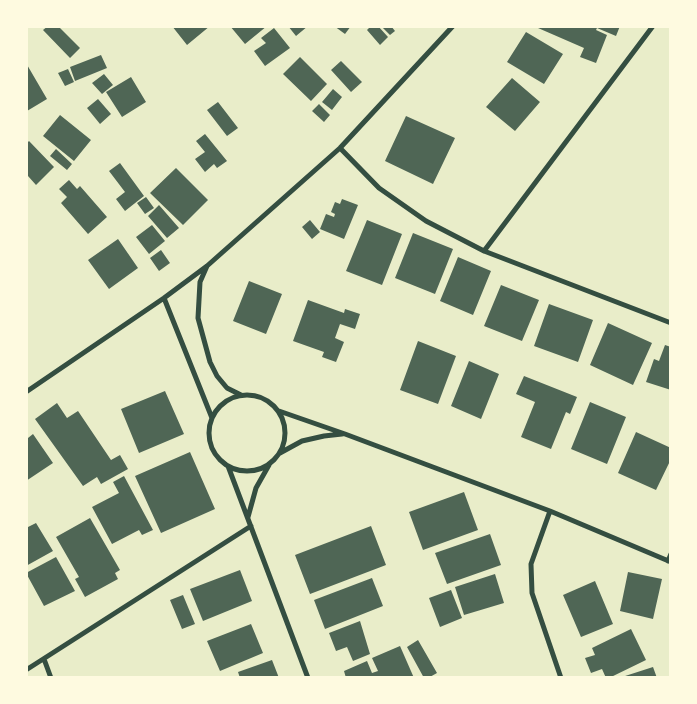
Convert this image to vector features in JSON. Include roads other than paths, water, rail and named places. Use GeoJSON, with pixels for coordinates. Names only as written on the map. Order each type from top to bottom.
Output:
{"type":"FeatureCollection","features":[{"type":"Feature","properties":{"kind":"street"},"geometry":{"type":"LineString","coordinates":[[26,392],[164,298],[207,266],[340,148],[453,26]]}},
{"type":"Feature","properties":{"kind":"street"},"geometry":{"type":"LineString","coordinates":[[484,251],[653,26]]}},
{"type":"Feature","properties":{"kind":"street"},"geometry":{"type":"LineString","coordinates":[[340,148],[379,188],[426,221],[484,251],[671,323]]}},
{"type":"Feature","properties":{"kind":"street"},"geometry":{"type":"LineString","coordinates":[[207,266],[200,282],[198,318],[210,362],[217,376],[227,388],[241,395],[255,396],[268,401],[278,411],[284,425],[285,439],[280,453]]}},
{"type":"Feature","properties":{"kind":"street"},"geometry":{"type":"LineString","coordinates":[[164,298],[212,418]]}},
{"type":"Feature","properties":{"kind":"street"},"geometry":{"type":"LineString","coordinates":[[241,395],[218,407],[212,418],[209,440],[216,455],[228,466],[242,471],[256,470],[270,464]]}},
{"type":"Feature","properties":{"kind":"street"},"geometry":{"type":"LineString","coordinates":[[278,411],[346,434],[550,511],[669,562],[671,554]]}},
{"type":"Feature","properties":{"kind":"street"},"geometry":{"type":"LineString","coordinates":[[248,517],[256,488],[270,464],[280,453],[302,441],[346,434]]}},
{"type":"Feature","properties":{"kind":"street"},"geometry":{"type":"LineString","coordinates":[[228,466],[308,678]]}},
{"type":"Feature","properties":{"kind":"street"},"geometry":{"type":"LineString","coordinates":[[550,511],[530,564],[532,593],[561,678]]}},
{"type":"Feature","properties":{"kind":"street"},"geometry":{"type":"LineString","coordinates":[[26,670],[251,526]]}},
{"type":"Feature","properties":{"kind":"street"},"geometry":{"type":"LineString","coordinates":[[44,659],[51,678]]}}]}
